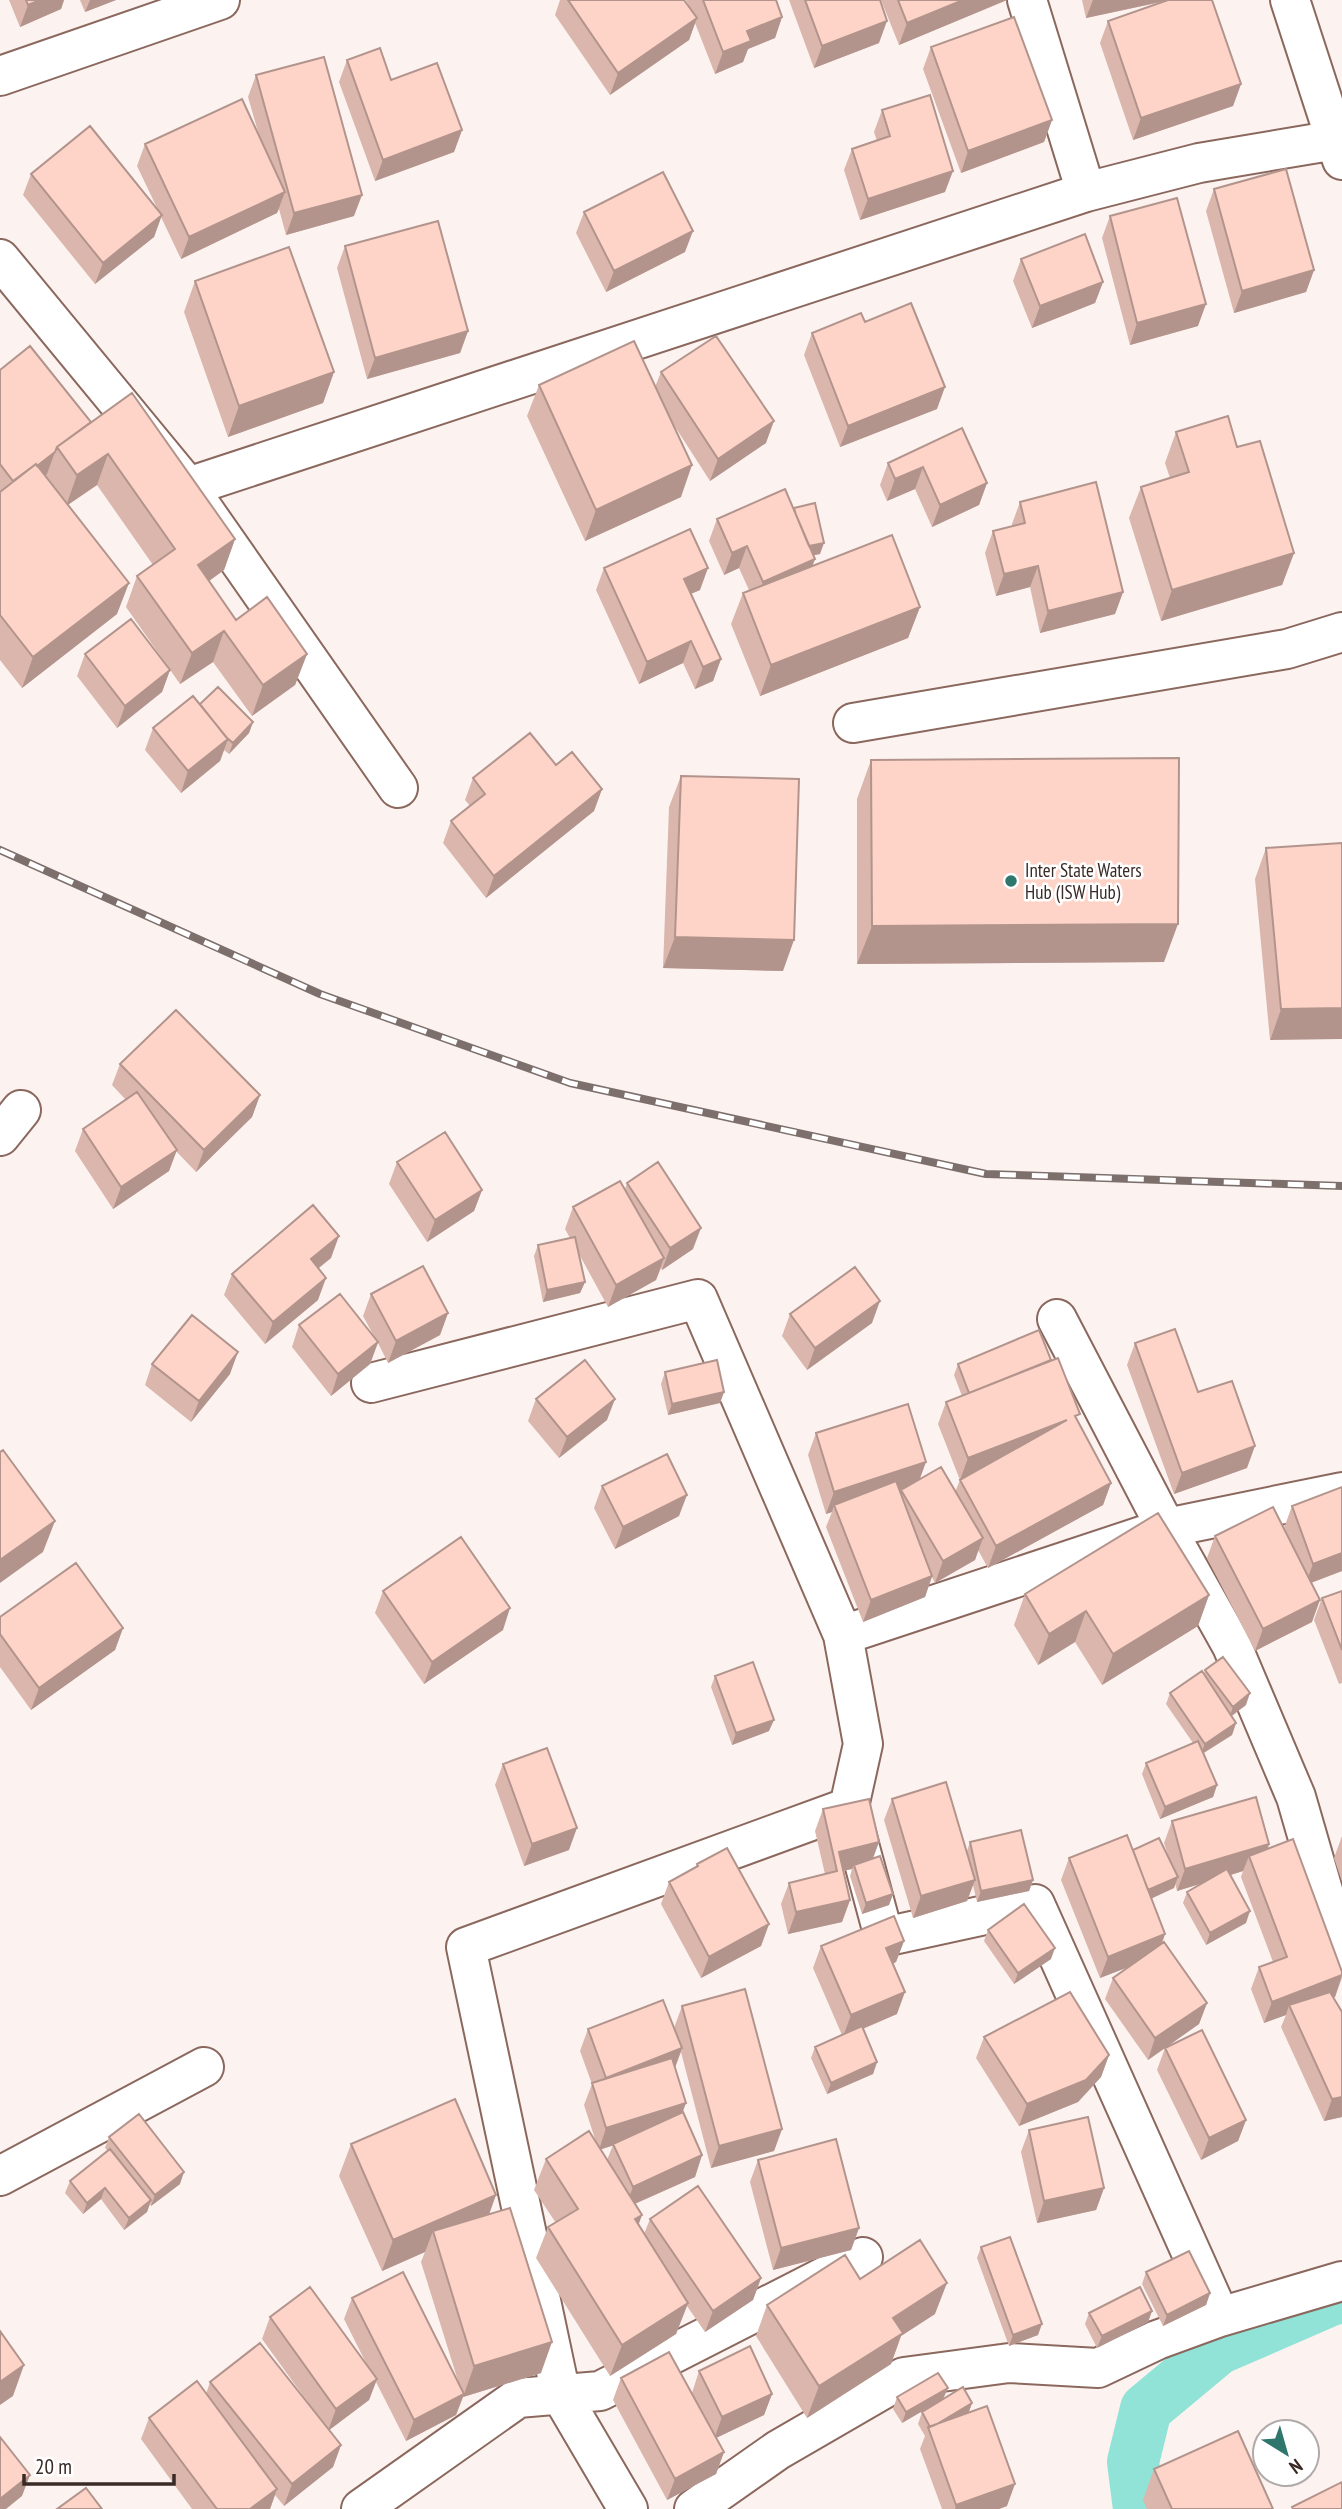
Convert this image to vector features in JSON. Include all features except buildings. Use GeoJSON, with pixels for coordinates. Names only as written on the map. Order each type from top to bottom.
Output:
{"type":"FeatureCollection","features":[{"type":"Feature","properties":{"kind":"street"},"geometry":{"type":"LineString","coordinates":[[0,76],[220,0]]}},
{"type":"Feature","properties":{"kind":"street"},"geometry":{"type":"LineString","coordinates":[[1027,0],[1086,192]]}},
{"type":"Feature","properties":{"kind":"street"},"geometry":{"type":"LineString","coordinates":[[188,487],[1086,192],[1199,163],[1339,150],[1290,0]]}},
{"type":"Feature","properties":{"kind":"street"},"geometry":{"type":"LineString","coordinates":[[0,258],[188,487],[398,788]]}},
{"type":"Feature","properties":{"kind":"street"},"geometry":{"type":"LineString","coordinates":[[853,723],[1287,649],[1342,632]]}},
{"type":"Feature","properties":{"kind":"street"},"geometry":{"type":"LineString","coordinates":[[372,1383],[698,1299],[843,1635],[863,1744],[849,1807],[884,1937],[1035,1904],[1220,2317]]}},
{"type":"Feature","properties":{"kind":"street"},"geometry":{"type":"LineString","coordinates":[[1057,1319],[1166,1528],[1232,1646],[1296,1797],[1342,1956]]}},
{"type":"Feature","properties":{"kind":"street"},"geometry":{"type":"LineString","coordinates":[[843,1635],[1166,1528],[1342,1492]]}},
{"type":"Feature","properties":{"kind":"street"},"geometry":{"type":"LineString","coordinates":[[628,2509],[561,2395],[466,1947],[849,1807]]}},
{"type":"Feature","properties":{"kind":"street"},"geometry":{"type":"LineString","coordinates":[[0,2176],[204,2067]]}},
{"type":"Feature","properties":{"kind":"street"},"geometry":{"type":"LineString","coordinates":[[360,2509],[518,2398],[600,2391],[863,2258]]}},
{"type":"Feature","properties":{"kind":"street"},"geometry":{"type":"LineString","coordinates":[[694,2509],[778,2450],[904,2377],[1009,2363],[1098,2368],[1157,2340],[1220,2317],[1342,2281]]}},
{"type":"Feature","properties":{"kind":"waterway"},"geometry":{"type":"LineString","coordinates":[[1139,2509],[1133,2462],[1146,2409],[1218,2349],[1342,2297]]}},
{"type":"Feature","properties":{"kind":"railway"},"geometry":{"type":"LineString","coordinates":[[0,850],[320,994],[570,1083],[986,1174],[1342,1186]]}},
{"type":"Feature","properties":{"kind":"place","name":"Inter State Waters Hub (ISW Hub)"},"geometry":{"type":"Point","coordinates":[1011,881]}}]}
